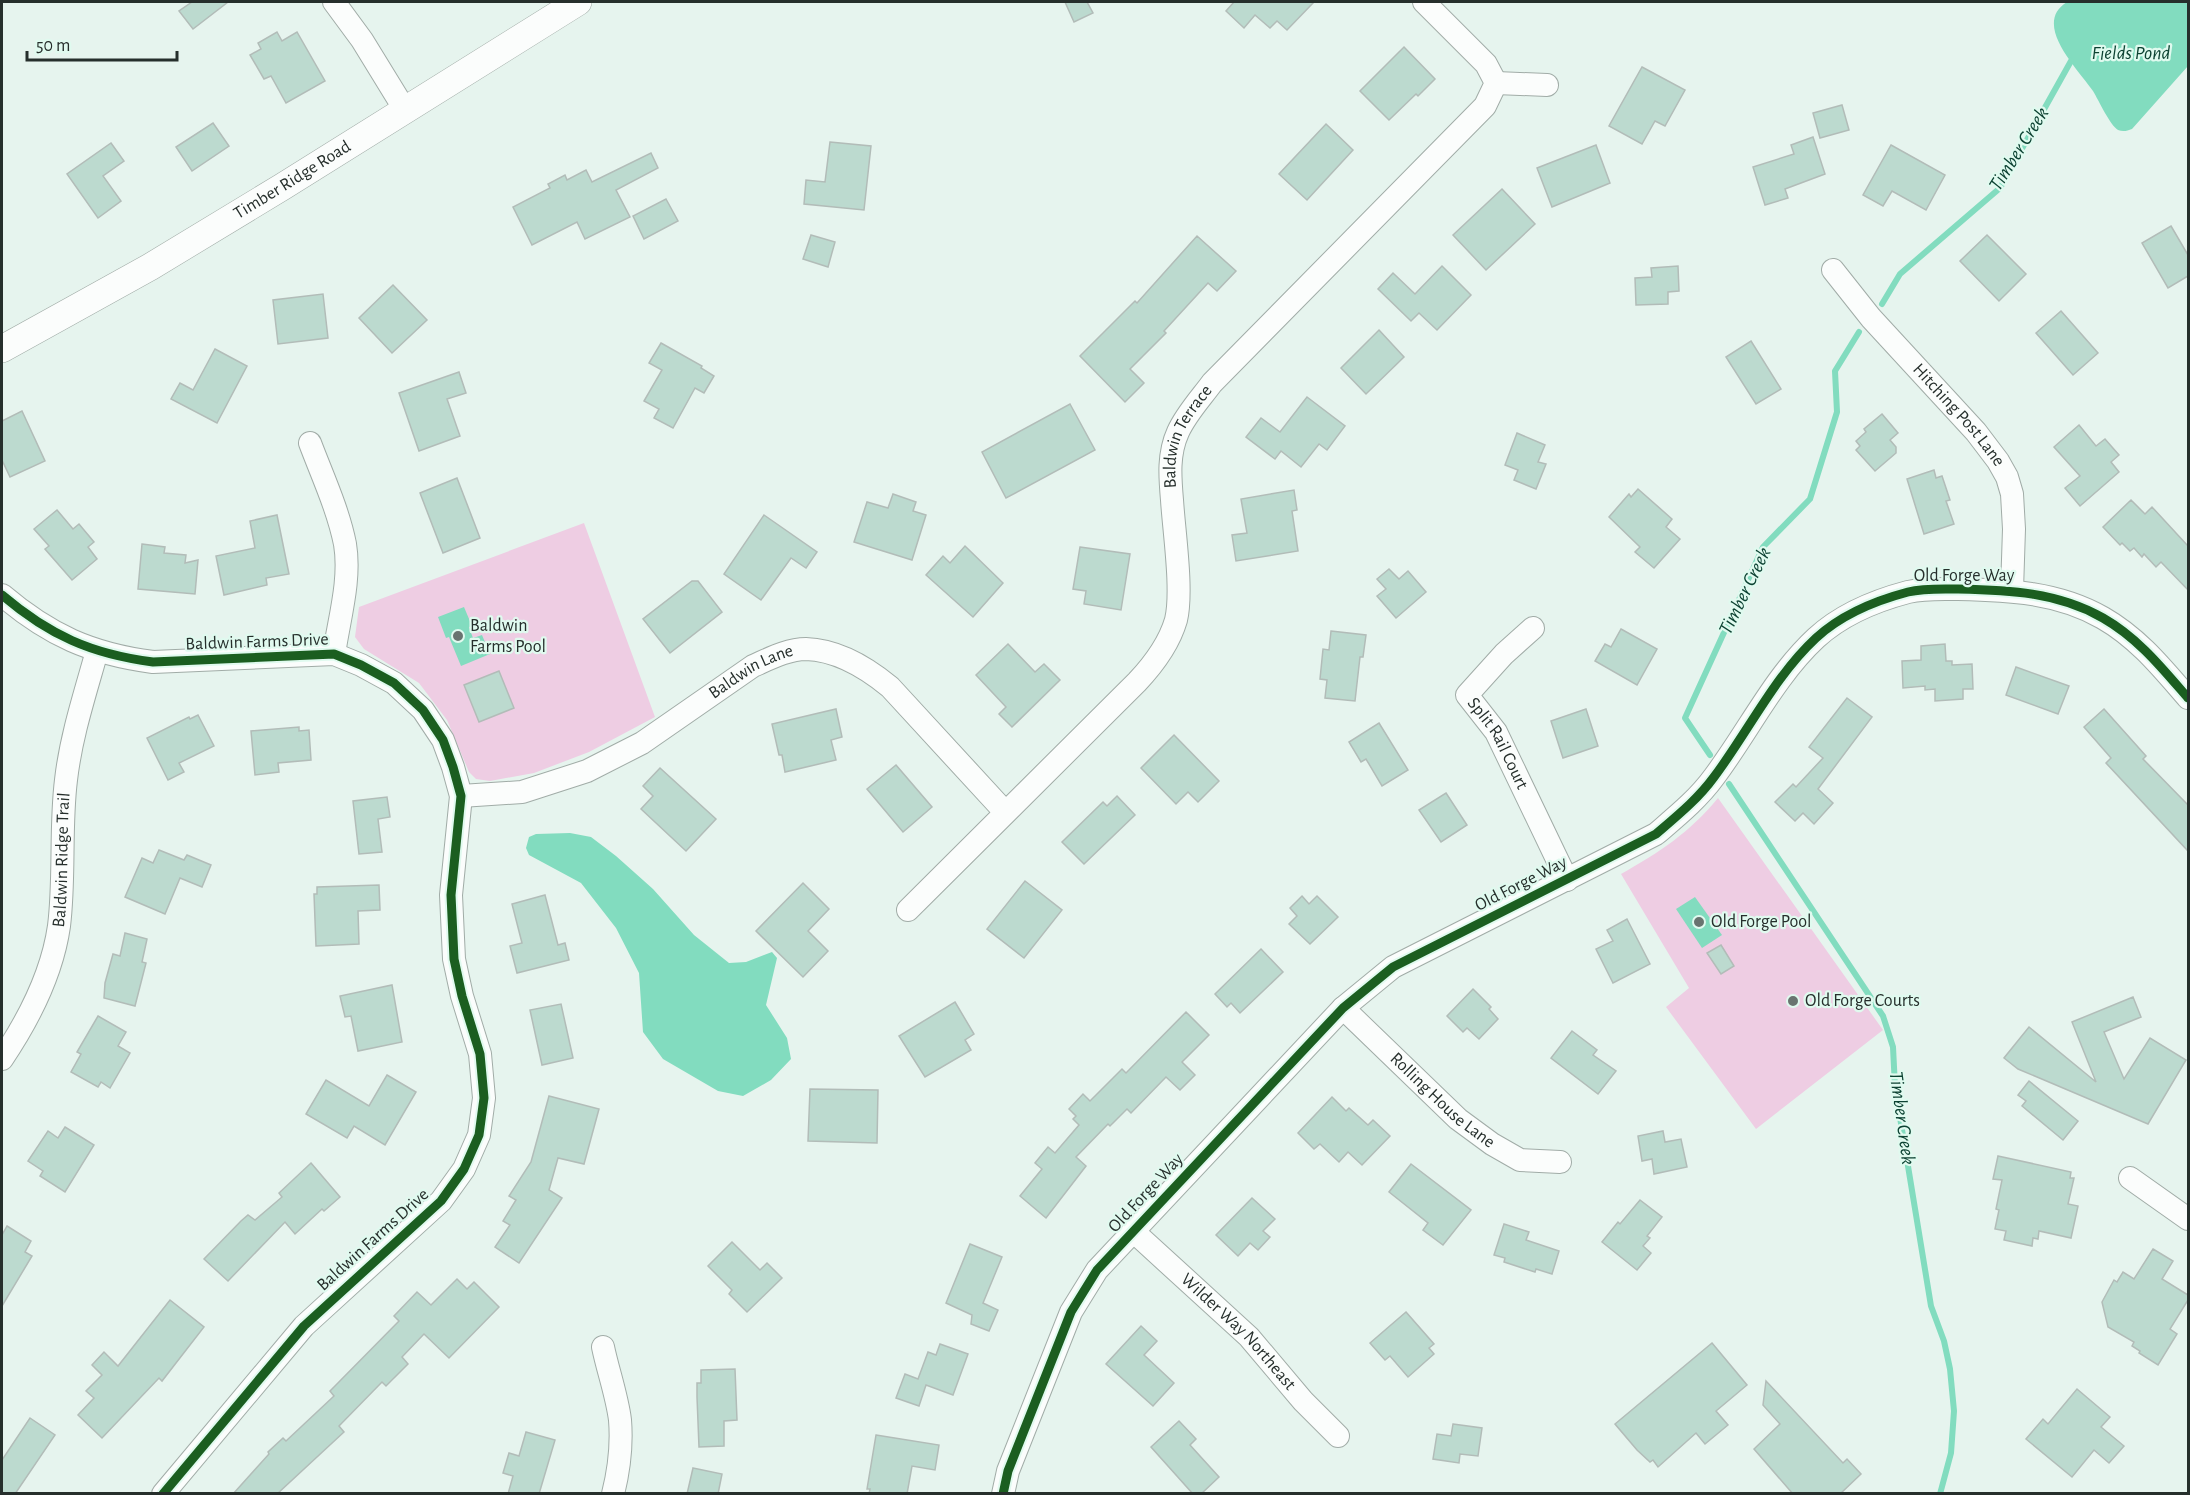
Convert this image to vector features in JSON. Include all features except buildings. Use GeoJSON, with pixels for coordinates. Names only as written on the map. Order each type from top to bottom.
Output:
{"type":"FeatureCollection","features":[{"type":"Feature","properties":{"kind":"street"},"geometry":{"type":"LineString","coordinates":[[334,2],[362,40],[405,110]]}},
{"type":"Feature","properties":{"kind":"street","name":"Timber Ridge Road"},"geometry":{"type":"LineString","coordinates":[[2,350],[150,267],[578,2]]}},
{"type":"Feature","properties":{"kind":"street"},"geometry":{"type":"LineString","coordinates":[[1424,2],[1486,64],[1496,83],[1546,85]]}},
{"type":"Feature","properties":{"kind":"street","name":"Baldwin Terrace"},"geometry":{"type":"LineString","coordinates":[[908,910],[1137,682],[1153,665],[1164,648],[1176,620],[1178,591],[1169,466],[1178,432],[1194,406],[1212,383],[1485,106],[1496,83]]}},
{"type":"Feature","properties":{"kind":"street","name":"Hitching Post Lane"},"geometry":{"type":"LineString","coordinates":[[1833,270],[1871,318],[1976,432],[2007,477],[2012,494],[2014,529],[2012,590]]}},
{"type":"Feature","properties":{"kind":"street"},"geometry":{"type":"LineString","coordinates":[[310,442],[345,545],[345,592],[333,654]]}},
{"type":"Feature","properties":{"kind":"street","name":"Old Forge Way"},"geometry":{"type":"LineString","coordinates":[[1003,1494],[1008,1472],[1071,1312],[1097,1270],[1343,1008],[1393,967],[1656,834],[1692,803],[1714,778],[1792,663],[1816,638],[1842,618],[1862,607],[1911,591],[2012,590],[2063,600],[2104,618],[2146,651],[2188,698]]}},
{"type":"Feature","properties":{"kind":"street","name":"Baldwin Farms Drive"},"geometry":{"type":"LineString","coordinates":[[2,595],[26,616],[62,637],[97,651],[124,658],[153,662],[333,654],[361,665],[394,683],[423,710],[442,740],[461,796],[452,895],[454,959],[462,996],[480,1054],[484,1098],[479,1135],[464,1169],[441,1201],[304,1326],[163,1494]]}},
{"type":"Feature","properties":{"kind":"street","name":"Split Rail Court"},"geometry":{"type":"LineString","coordinates":[[1533,627],[1504,654],[1467,695],[1496,732],[1567,880]]}},
{"type":"Feature","properties":{"kind":"street","name":"Baldwin Lane"},"geometry":{"type":"LineString","coordinates":[[461,796],[522,792],[586,771],[642,743],[753,666],[773,657],[806,649],[828,652],[871,671],[890,687],[1005,812]]}},
{"type":"Feature","properties":{"kind":"street","name":"Baldwin Ridge Trail"},"geometry":{"type":"LineString","coordinates":[[2,1057],[25,1023],[38,998],[54,952],[59,922],[66,783],[70,750],[97,651]]}},
{"type":"Feature","properties":{"kind":"street","name":"Rolling House Lane"},"geometry":{"type":"LineString","coordinates":[[1343,1008],[1458,1119],[1492,1144],[1520,1160],[1560,1162]]}},
{"type":"Feature","properties":{"kind":"street"},"geometry":{"type":"LineString","coordinates":[[2130,1178],[2188,1220]]}},
{"type":"Feature","properties":{"kind":"street","name":"Wilder Way Northeast"},"geometry":{"type":"LineString","coordinates":[[1133,1232],[1249,1337],[1303,1401],[1338,1436]]}},
{"type":"Feature","properties":{"kind":"street"},"geometry":{"type":"LineString","coordinates":[[603,1347],[620,1419],[618,1474],[613,1494]]}},
{"type":"Feature","properties":{"kind":"shaded area"},"geometry":{"type":"Polygon","coordinates":[[[584,523],[655,717],[589,752],[534,773],[490,781],[476,779],[469,772],[447,720],[419,683],[364,649],[355,637],[359,607],[584,523]]]}},
{"type":"Feature","properties":{"kind":"shaded area"},"geometry":{"type":"Polygon","coordinates":[[[1718,798],[1883,1030],[1756,1129],[1666,1007],[1689,988],[1621,874],[1673,841],[1696,822],[1718,798]]]}},
{"type":"Feature","properties":{"kind":"water","name":"Fields Pond"},"geometry":{"type":"Polygon","coordinates":[[[2067,2],[2188,2],[2188,66],[2132,129],[2122,131],[2115,127],[2093,91],[2061,47],[2054,22],[2057,11],[2067,2]]]}},
{"type":"Feature","properties":{"kind":"water","name":"Baldwin Farms Pool"},"geometry":{"type":"Polygon","coordinates":[[[464,607],[472,626],[469,627],[473,638],[482,635],[490,654],[461,666],[438,617],[464,607]]]}},
{"type":"Feature","properties":{"kind":"water"},"geometry":{"type":"Polygon","coordinates":[[[570,833],[591,837],[616,856],[653,889],[694,935],[729,963],[746,962],[772,952],[777,958],[766,1005],[787,1038],[791,1059],[771,1080],[743,1096],[718,1091],[663,1059],[643,1032],[639,973],[616,928],[581,883],[529,855],[526,848],[529,837],[536,834],[570,833]]]}},
{"type":"Feature","properties":{"kind":"water","name":"Old Forge Pool"},"geometry":{"type":"Polygon","coordinates":[[[1695,897],[1722,935],[1702,948],[1676,909],[1695,897]]]}},
{"type":"Feature","properties":{"kind":"waterway","name":"Timber Creek"},"geometry":{"type":"LineString","coordinates":[[1882,304],[1900,274],[2000,188],[2071,61]]}},
{"type":"Feature","properties":{"kind":"waterway","name":"Timber Creek"},"geometry":{"type":"LineString","coordinates":[[1710,755],[1685,718],[1763,547],[1810,499],[1837,412],[1835,371],[1859,332]]}},
{"type":"Feature","properties":{"kind":"waterway","name":"Timber Creek"},"geometry":{"type":"LineString","coordinates":[[1729,784],[1883,1016],[1893,1047],[1895,1087],[1931,1306],[1944,1341],[1950,1369],[1954,1411],[1951,1453],[1940,1494]]}},
{"type":"Feature","properties":{"kind":"cycle path"},"geometry":{"type":"LineString","coordinates":[[1003,1494],[1008,1471],[1071,1312],[1097,1270],[1343,1008],[1393,967],[1656,834],[1708,785],[1787,670],[1816,638],[1837,622],[1871,604],[1920,590],[1995,590],[2051,598],[2086,609],[2116,626],[2149,654],[2188,698]]}},
{"type":"Feature","properties":{"kind":"cycle path"},"geometry":{"type":"LineString","coordinates":[[2,595],[54,632],[110,654],[153,662],[334,654],[361,665],[394,683],[423,710],[443,740],[461,796],[451,895],[454,959],[462,996],[480,1054],[484,1098],[479,1135],[464,1169],[441,1201],[304,1326],[163,1494]]}},
{"type":"Feature","properties":{"kind":"place","name":"Baldwin Farms Pool"},"geometry":{"type":"Point","coordinates":[458,636]}},
{"type":"Feature","properties":{"kind":"place","name":"Old Forge Pool"},"geometry":{"type":"Point","coordinates":[1699,922]}},
{"type":"Feature","properties":{"kind":"place","name":"Old Forge Courts"},"geometry":{"type":"Point","coordinates":[1793,1001]}}]}
